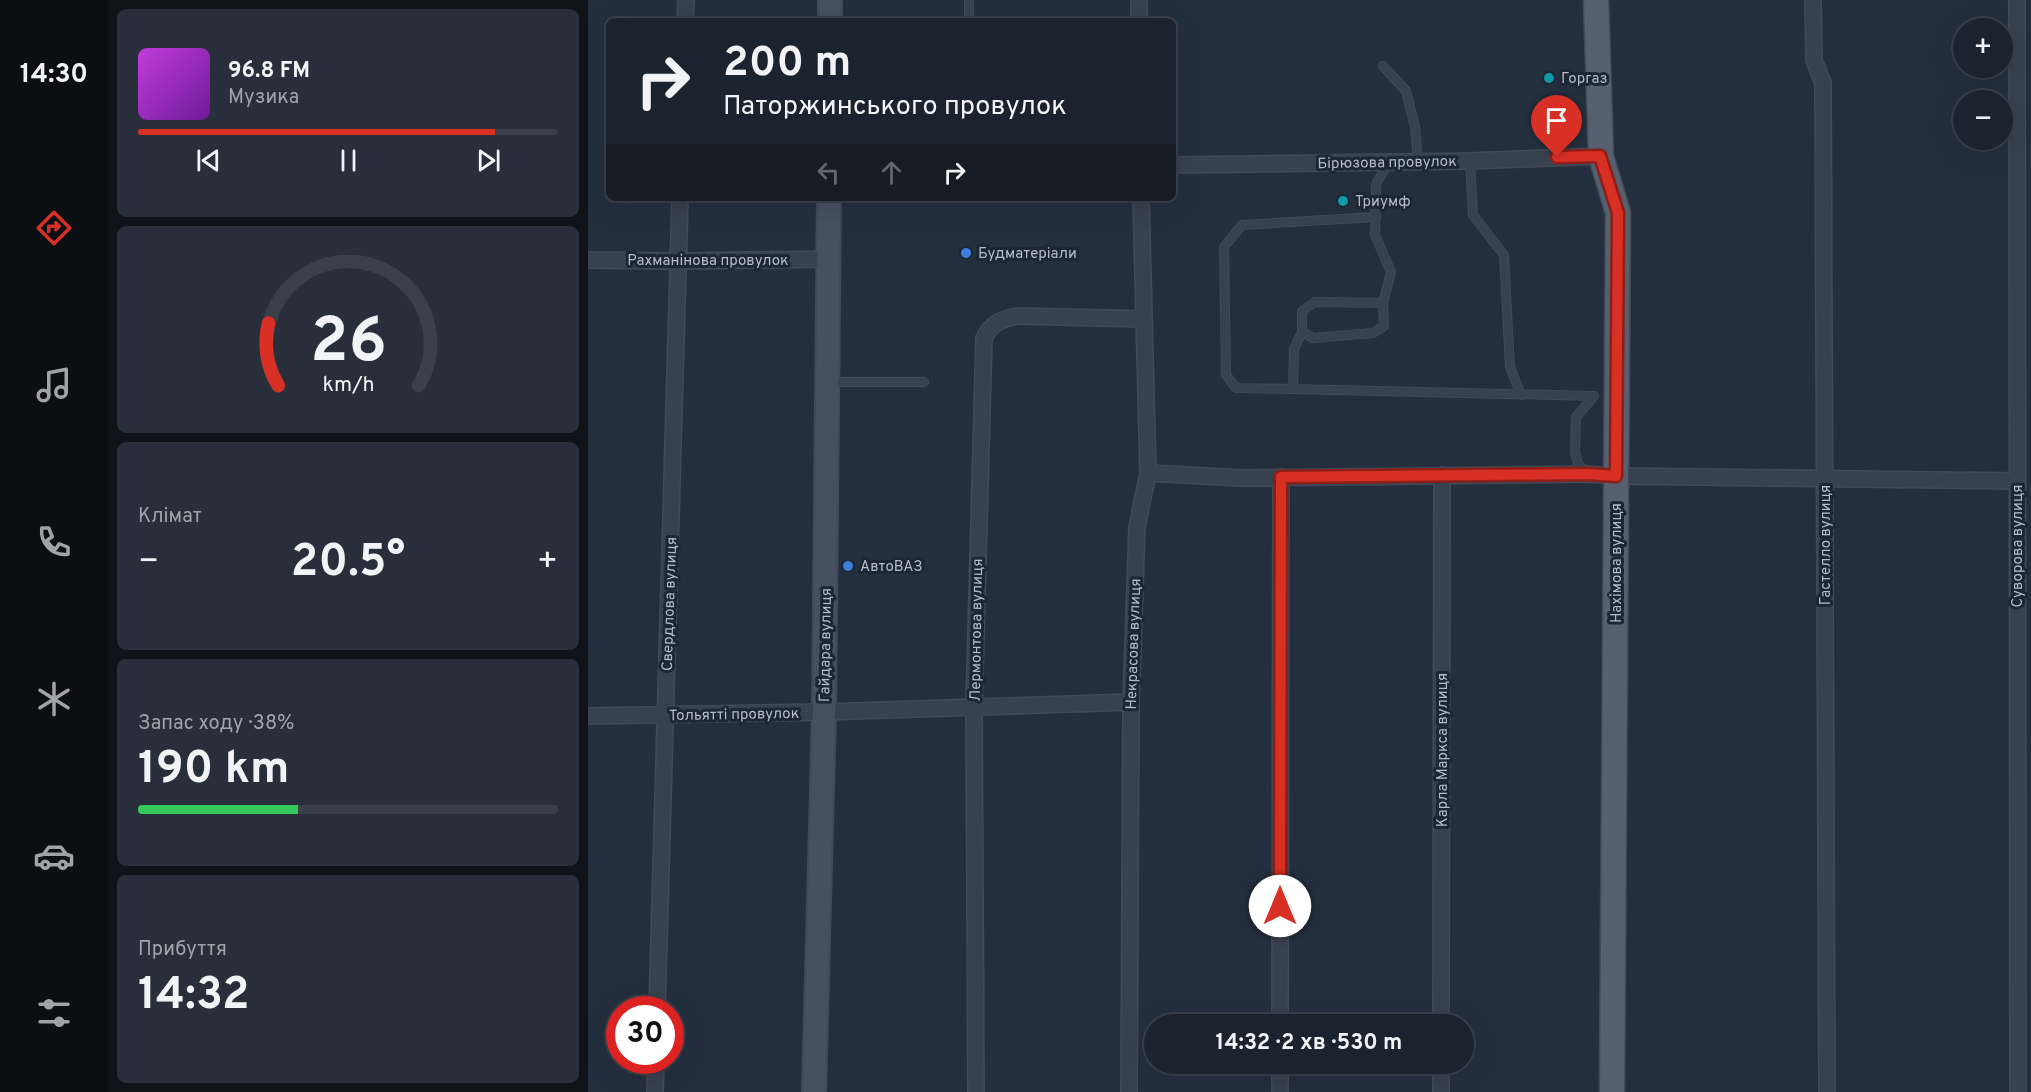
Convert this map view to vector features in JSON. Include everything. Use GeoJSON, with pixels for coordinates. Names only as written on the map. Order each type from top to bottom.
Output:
{"type":"FeatureCollection","features":[{"type":"Feature","properties":{"kind":"main road","name":"Нахімова вулиця"},"geometry":{"type":"LineString","coordinates":[[1596,0],[1600,156],[1618,213],[1605,394],[1616,476],[1612,1092]]}},
{"type":"Feature","properties":{"kind":"street"},"geometry":{"type":"LineString","coordinates":[[685,18],[686,0]]}},
{"type":"Feature","properties":{"kind":"street"},"geometry":{"type":"LineString","coordinates":[[830,0],[830,18]]}},
{"type":"Feature","properties":{"kind":"street"},"geometry":{"type":"LineString","coordinates":[[1138,0],[1139,18]]}},
{"type":"Feature","properties":{"kind":"street","name":"Гастелло вулиця"},"geometry":{"type":"LineString","coordinates":[[1813,0],[1814,60],[1823,83],[1827,1092]]}},
{"type":"Feature","properties":{"kind":"street","name":"Суворова вулиця"},"geometry":{"type":"LineString","coordinates":[[2017,0],[2018,1092]]}},
{"type":"Feature","properties":{"kind":"street","name":"Бірюзова провулок"},"geometry":{"type":"LineString","coordinates":[[1176,165],[1600,156]]}},
{"type":"Feature","properties":{"kind":"street","name":"Свердлова вулиця"},"geometry":{"type":"LineString","coordinates":[[657,996],[680,201]]}},
{"type":"Feature","properties":{"kind":"street","name":"Гайдара вулиця"},"geometry":{"type":"LineString","coordinates":[[814,1092],[824,712],[829,201]]}},
{"type":"Feature","properties":{"kind":"street","name":"Некрасова вулиця"},"geometry":{"type":"LineString","coordinates":[[1129,1092],[1131,702],[1137,527],[1148,473],[1141,201]]}},
{"type":"Feature","properties":{"kind":"street","name":"Рахманінова провулок"},"geometry":{"type":"LineString","coordinates":[[588,260],[828,259]]}},
{"type":"Feature","properties":{"kind":"street","name":"Лермонтова вулиця"},"geometry":{"type":"LineString","coordinates":[[976,1092],[974,706],[984,338],[990,326],[1004,319],[1018,316],[1144,319]]}},
{"type":"Feature","properties":{"kind":"street"},"geometry":{"type":"LineString","coordinates":[[1148,473],[1242,478],[1588,474],[1825,480],[2017,481]]}},
{"type":"Feature","properties":{"kind":"street","name":"Карла Маркса вулиця"},"geometry":{"type":"LineString","coordinates":[[1441,1014],[1442,476]]}},
{"type":"Feature","properties":{"kind":"street"},"geometry":{"type":"LineString","coordinates":[[1280,1014],[1281,477]]}},
{"type":"Feature","properties":{"kind":"street","name":"Тольятті провулок"},"geometry":{"type":"LineString","coordinates":[[588,716],[824,712],[1131,702]]}},
{"type":"Feature","properties":{"kind":"street"},"geometry":{"type":"LineString","coordinates":[[655,1092],[656,1074]]}},
{"type":"Feature","properties":{"kind":"street"},"geometry":{"type":"LineString","coordinates":[[1280,1074],[1280,1092]]}},
{"type":"Feature","properties":{"kind":"street"},"geometry":{"type":"LineString","coordinates":[[1441,1074],[1441,1092]]}},
{"type":"Feature","properties":{"kind":"lane"},"geometry":{"type":"LineString","coordinates":[[969,0],[969,18]]}},
{"type":"Feature","properties":{"kind":"lane"},"geometry":{"type":"LineString","coordinates":[[1383,66],[1406,91],[1415,127],[1418,161]]}},
{"type":"Feature","properties":{"kind":"lane"},"geometry":{"type":"LineString","coordinates":[[1470,160],[1473,215],[1504,255],[1510,367],[1521,395]]}},
{"type":"Feature","properties":{"kind":"lane"},"geometry":{"type":"LineString","coordinates":[[1302,332],[1313,338],[1373,333],[1384,326],[1383,303],[1391,272],[1376,236],[1376,184],[1389,162]]}},
{"type":"Feature","properties":{"kind":"lane"},"geometry":{"type":"LineString","coordinates":[[1376,216],[1242,225],[1224,247],[1226,375],[1236,388],[1521,395],[1605,394]]}},
{"type":"Feature","properties":{"kind":"lane"},"geometry":{"type":"LineString","coordinates":[[1293,389],[1294,349],[1302,332],[1302,311],[1315,302],[1383,303]]}},
{"type":"Feature","properties":{"kind":"lane"},"geometry":{"type":"LineString","coordinates":[[827,382],[924,382]]}},
{"type":"Feature","properties":{"kind":"lane"},"geometry":{"type":"LineString","coordinates":[[1588,474],[1578,464],[1575,452],[1576,417],[1605,394]]}},
{"type":"Feature","properties":{"kind":"place","name":"Горгаз"},"geometry":{"type":"Point","coordinates":[1549,78]}},
{"type":"Feature","properties":{"kind":"place","name":"Триумф"},"geometry":{"type":"Point","coordinates":[1343,201]}},
{"type":"Feature","properties":{"kind":"place","name":"Будматеріали"},"geometry":{"type":"Point","coordinates":[966,253]}},
{"type":"Feature","properties":{"kind":"place","name":"АвтоВАЗ"},"geometry":{"type":"Point","coordinates":[848,566]}},
{"type":"Feature","properties":{"kind":"route"},"geometry":{"type":"LineString","coordinates":[[1280,906],[1281,477],[1588,474],[1616,476],[1618,213],[1600,156],[1557,157]]}}]}
